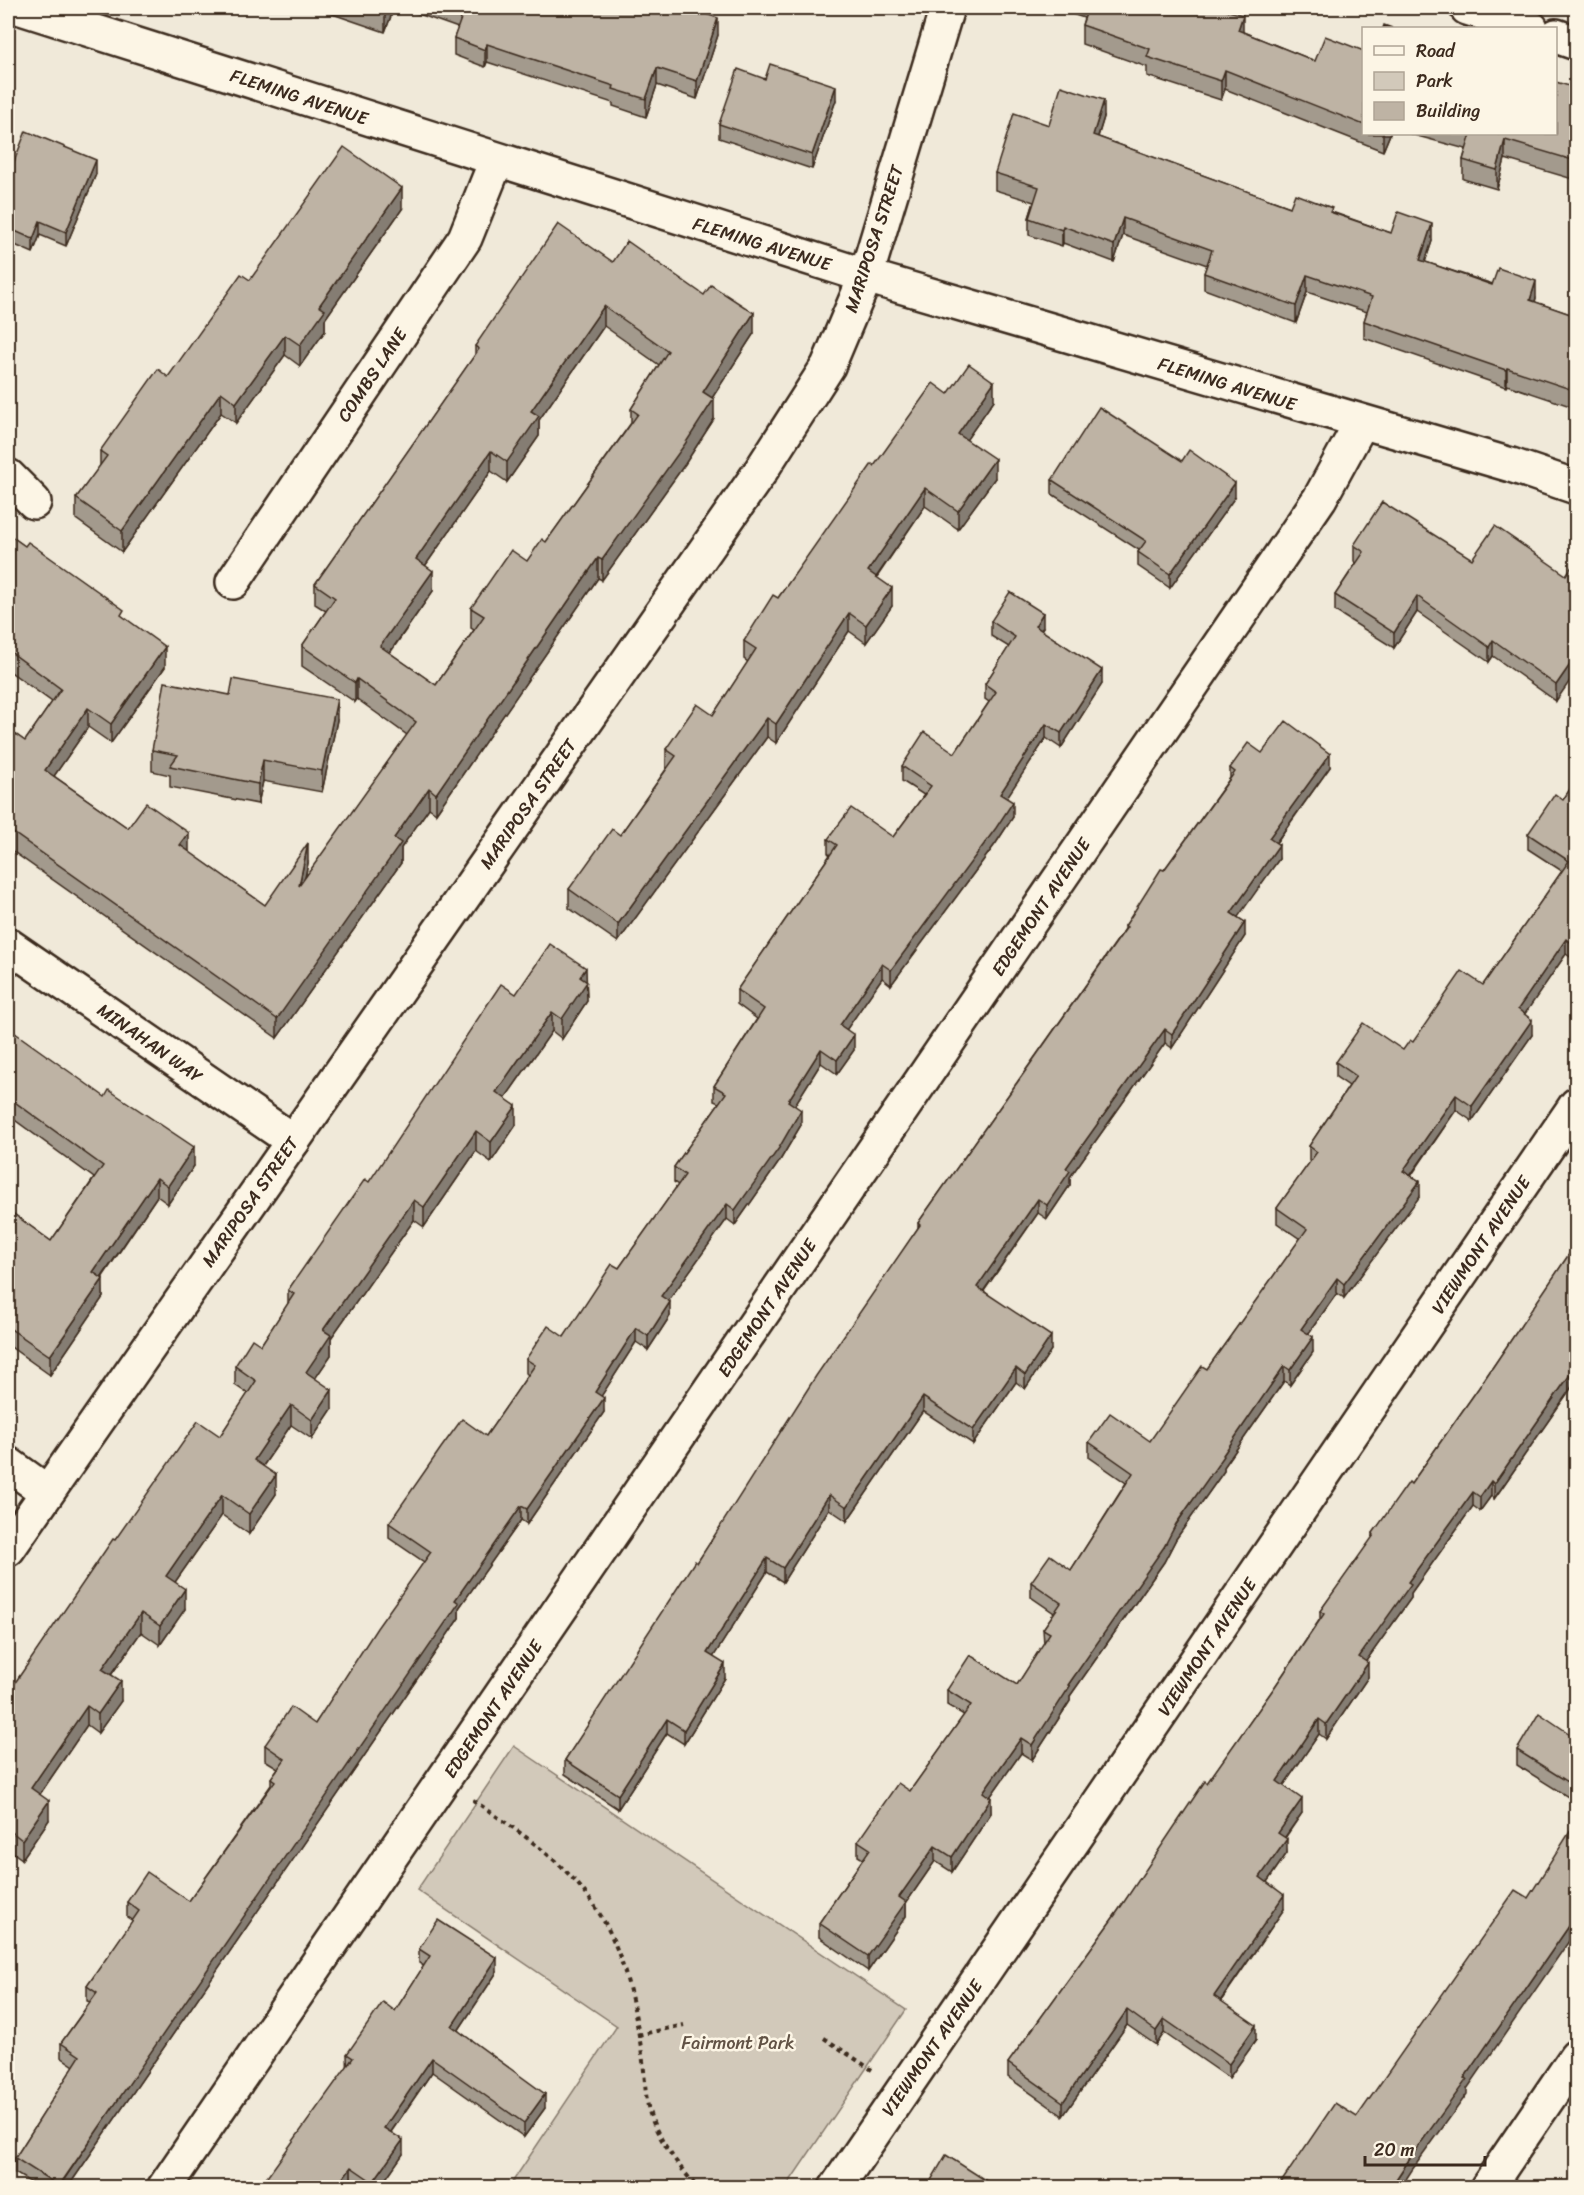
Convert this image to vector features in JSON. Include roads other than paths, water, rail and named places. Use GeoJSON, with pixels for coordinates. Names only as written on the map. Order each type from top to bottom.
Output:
{"type":"FeatureCollection","features":[{"type":"Feature","properties":{"kind":"street","name":"FLEMING AVENUE"},"geometry":{"type":"LineString","coordinates":[[21,8],[866,276],[1510,465],[1576,487]]}},
{"type":"Feature","properties":{"kind":"street","name":"MARIPOSA STREET"},"geometry":{"type":"LineString","coordinates":[[8,1549],[760,472],[828,366],[866,276],[947,8]]}},
{"type":"Feature","properties":{"kind":"street"},"geometry":{"type":"LineString","coordinates":[[1467,8],[1528,27]]}},
{"type":"Feature","properties":{"kind":"street"},"geometry":{"type":"LineString","coordinates":[[1557,36],[1576,43]]}},
{"type":"Feature","properties":{"kind":"street","name":"COMBS LANE"},"geometry":{"type":"LineString","coordinates":[[233,582],[465,238],[496,160]]}},
{"type":"Feature","properties":{"kind":"street","name":"EDGEMONT AVENUE"},"geometry":{"type":"LineString","coordinates":[[164,2187],[1320,498],[1361,423]]}},
{"type":"Feature","properties":{"kind":"street"},"geometry":{"type":"LineString","coordinates":[[8,476],[34,502]]}},
{"type":"Feature","properties":{"kind":"street","name":"MINAHAN WAY"},"geometry":{"type":"LineString","coordinates":[[8,945],[293,1141]]}},
{"type":"Feature","properties":{"kind":"street","name":"VIEWMONT AVENUE"},"geometry":{"type":"LineString","coordinates":[[836,2187],[1576,1105]]}},
{"type":"Feature","properties":{"kind":"street"},"geometry":{"type":"LineString","coordinates":[[8,1464],[47,1492]]}},
{"type":"Feature","properties":{"kind":"street"},"geometry":{"type":"LineString","coordinates":[[1487,2187],[1576,2057]]}},
{"type":"Feature","properties":{"kind":"park label","name":"Fairmont Park"},"geometry":{"type":"Point","coordinates":[738,2043]}}]}
